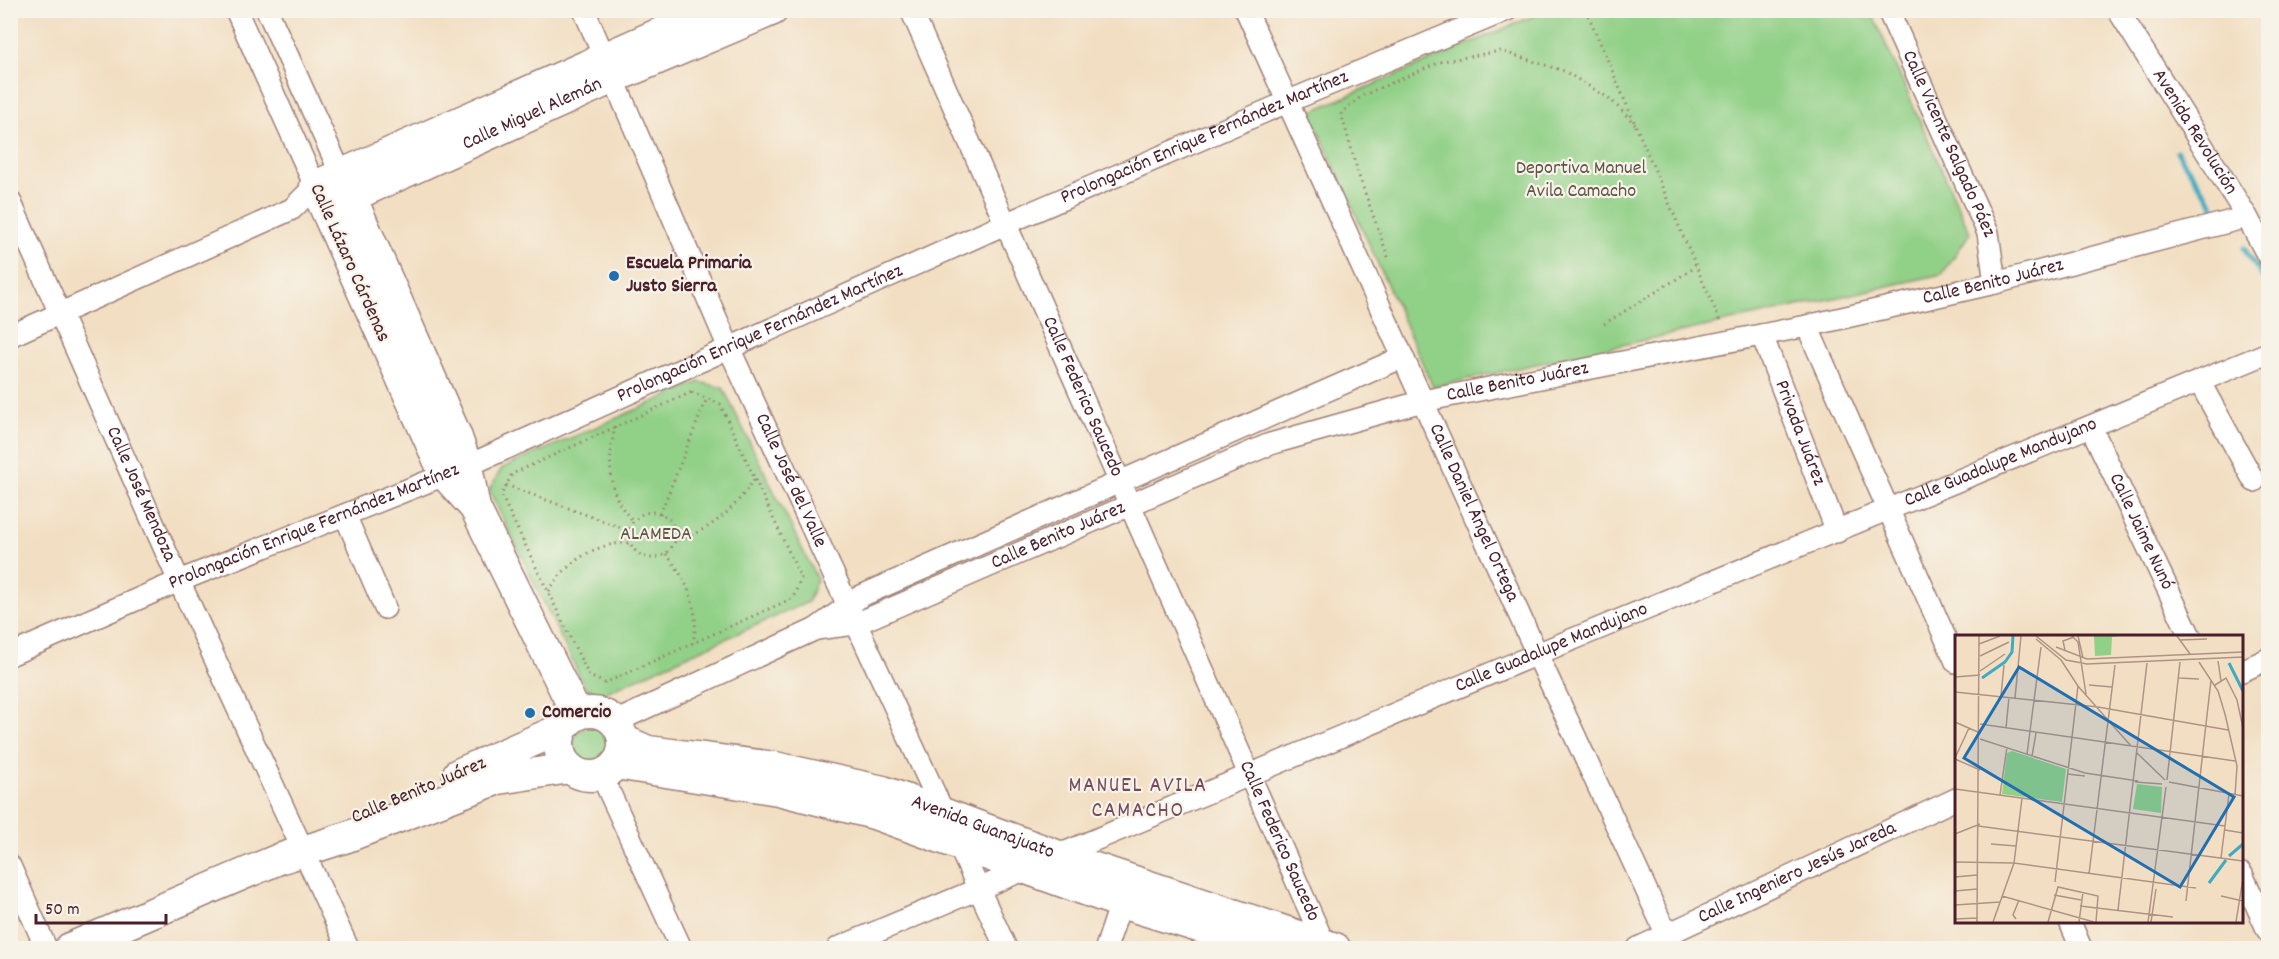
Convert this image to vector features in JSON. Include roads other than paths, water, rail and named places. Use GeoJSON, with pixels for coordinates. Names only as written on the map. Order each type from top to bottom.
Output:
{"type":"FeatureCollection","features":[{"type":"Feature","properties":{"kind":"street","name":"Calle Lázaro Cárdenas"},"geometry":{"type":"LineString","coordinates":[[236,10],[333,191],[456,435],[456,471],[475,508],[570,721]]}},
{"type":"Feature","properties":{"kind":"street","name":"Calle Lázaro Cárdenas"},"geometry":{"type":"LineString","coordinates":[[267,10],[333,191]]}},
{"type":"Feature","properties":{"kind":"street","name":"Calle José del Valle"},"geometry":{"type":"LineString","coordinates":[[584,10],[729,348],[1006,948]]}},
{"type":"Feature","properties":{"kind":"street","name":"Calle Miguel Alemán"},"geometry":{"type":"LineString","coordinates":[[10,336],[609,67],[712,10]]}},
{"type":"Feature","properties":{"kind":"street","name":"Calle Miguel Alemán"},"geometry":{"type":"LineString","coordinates":[[609,67],[774,10]]}},
{"type":"Feature","properties":{"kind":"street","name":"Calle Federico Saucedo"},"geometry":{"type":"LineString","coordinates":[[911,10],[1248,777],[1328,947]]}},
{"type":"Feature","properties":{"kind":"street","name":"Calle Daniel Ángel Ortega"},"geometry":{"type":"LineString","coordinates":[[1246,10],[1537,654],[1670,942]]}},
{"type":"Feature","properties":{"kind":"street","name":"Prolongación Enrique Fernández Martínez"},"geometry":{"type":"LineString","coordinates":[[10,655],[179,581],[456,471],[1005,224],[1507,10]]}},
{"type":"Feature","properties":{"kind":"street","name":"Calle Vicente Salgado Páez"},"geometry":{"type":"LineString","coordinates":[[1888,10],[1988,233],[1995,283]]}},
{"type":"Feature","properties":{"kind":"street","name":"Avenida Revolución"},"geometry":{"type":"LineString","coordinates":[[2118,10],[2247,218],[2268,256]]}},
{"type":"Feature","properties":{"kind":"street","name":"Calle José Mendoza"},"geometry":{"type":"LineString","coordinates":[[10,201],[179,581],[294,851],[348,948]]}},
{"type":"Feature","properties":{"kind":"street","name":"Calle Benito Juárez"},"geometry":{"type":"LineString","coordinates":[[614,750],[816,629],[1130,505],[1270,444],[1423,400],[1807,326],[1995,283],[2247,218]]}},
{"type":"Feature","properties":{"kind":"street"},"geometry":{"type":"LineString","coordinates":[[1807,326],[1955,660]]}},
{"type":"Feature","properties":{"kind":"street","name":"Privada Juárez"},"geometry":{"type":"LineString","coordinates":[[1762,335],[1837,532]]}},
{"type":"Feature","properties":{"kind":"street","name":"Calle Guadalupe Mandujano"},"geometry":{"type":"LineString","coordinates":[[838,948],[1537,654],[2268,352]]}},
{"type":"Feature","properties":{"kind":"street","name":"Calle Benito Juárez"},"geometry":{"type":"LineString","coordinates":[[851,615],[861,596],[1403,357]]}},
{"type":"Feature","properties":{"kind":"street"},"geometry":{"type":"LineString","coordinates":[[2199,381],[2254,480]]}},
{"type":"Feature","properties":{"kind":"street","name":"Calle Jaime Nunó"},"geometry":{"type":"LineString","coordinates":[[2091,427],[2190,635]]}},
{"type":"Feature","properties":{"kind":"street"},"geometry":{"type":"LineString","coordinates":[[345,515],[385,608]]}},
{"type":"Feature","properties":{"kind":"street"},"geometry":{"type":"LineString","coordinates":[[2243,670],[2268,659]]}},
{"type":"Feature","properties":{"kind":"street"},"geometry":{"type":"LineString","coordinates":[[614,750],[590,776],[579,774],[563,760],[559,749],[559,739],[570,721],[597,712],[614,750],[681,948]]}},
{"type":"Feature","properties":{"kind":"street","name":"Calle Benito Juárez"},"geometry":{"type":"LineString","coordinates":[[70,948],[294,851],[494,770],[570,721]]}},
{"type":"Feature","properties":{"kind":"street","name":"Avenida Guanajuato"},"geometry":{"type":"LineString","coordinates":[[614,750],[648,751],[775,767],[883,791],[1059,856],[1328,947]]}},
{"type":"Feature","properties":{"kind":"street","name":"Avenida Guanajuato"},"geometry":{"type":"LineString","coordinates":[[614,750],[874,814],[1121,903],[1266,948]]}},
{"type":"Feature","properties":{"kind":"street","name":"Calle Benito Juárez"},"geometry":{"type":"LineString","coordinates":[[494,770],[570,768]]}},
{"type":"Feature","properties":{"kind":"street","name":"Calle Ingeniero Jesús Jareda"},"geometry":{"type":"LineString","coordinates":[[1638,948],[1670,942],[1955,800]]}},
{"type":"Feature","properties":{"kind":"street"},"geometry":{"type":"LineString","coordinates":[[10,866],[46,948]]}},
{"type":"Feature","properties":{"kind":"street"},"geometry":{"type":"LineString","coordinates":[[2243,878],[2268,931]]}},
{"type":"Feature","properties":{"kind":"street"},"geometry":{"type":"LineString","coordinates":[[1106,948],[1121,903]]}},
{"type":"Feature","properties":{"kind":"street"},"geometry":{"type":"LineString","coordinates":[[2071,923],[2081,948]]}},
{"type":"Feature","properties":{"kind":"waterway"},"geometry":{"type":"LineString","coordinates":[[2177,152],[2216,209]]}},
{"type":"Feature","properties":{"kind":"waterway"},"geometry":{"type":"LineString","coordinates":[[2244,248],[2268,286]]}},
{"type":"Feature","properties":{"kind":"place","name":"Escuela Primaria Justo Sierra"},"geometry":{"type":"Point","coordinates":[614,276]}},
{"type":"Feature","properties":{"kind":"place","name":"Comercio"},"geometry":{"type":"Point","coordinates":[530,713]}},
{"type":"Feature","properties":{"kind":"district","name":"MANUEL AVILA CAMACHO"},"geometry":{"type":"Point","coordinates":[1138,798]}},
{"type":"Feature","properties":{"kind":"park label","name":"Deportiva Manuel Avila Camacho"},"geometry":{"type":"Point","coordinates":[1581,180]}},
{"type":"Feature","properties":{"kind":"park label","name":"ALAMEDA"},"geometry":{"type":"Point","coordinates":[656,535]}}]}
